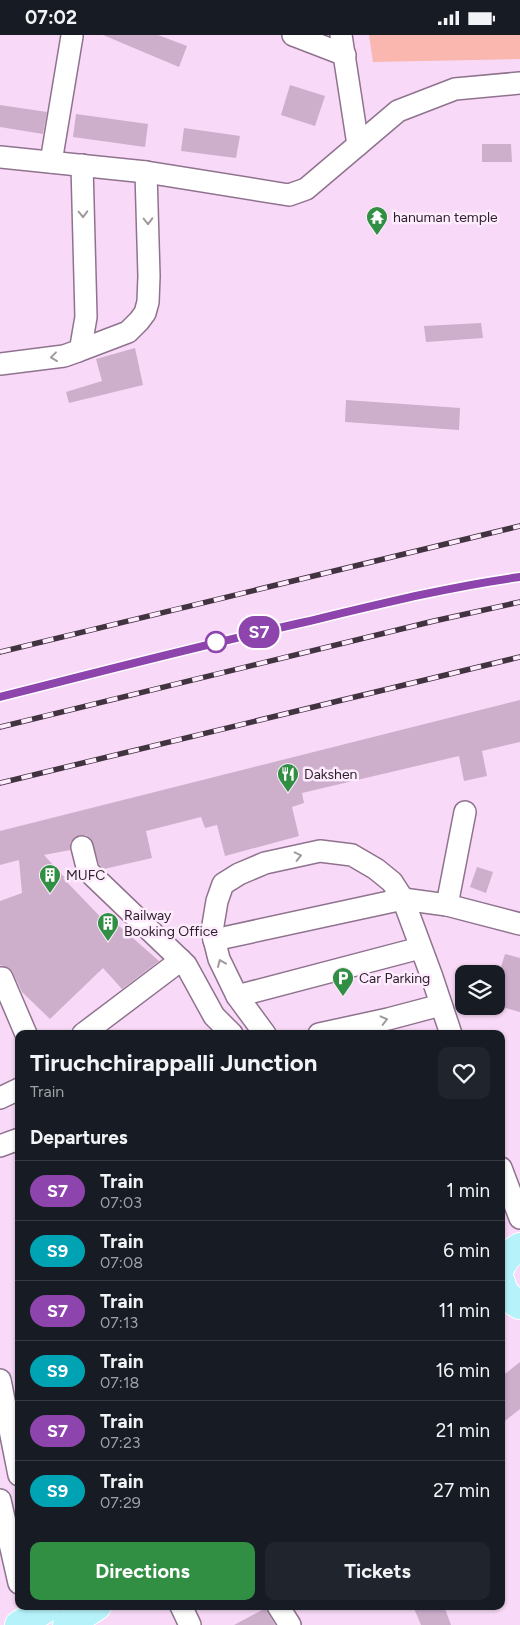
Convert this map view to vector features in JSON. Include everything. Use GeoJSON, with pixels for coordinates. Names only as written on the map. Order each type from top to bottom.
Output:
{"type":"FeatureCollection","features":[{"type":"Feature","properties":{"kind":"main road"},"geometry":{"type":"LineString","coordinates":[[505,1259],[511,1252],[520,1247]]}},
{"type":"Feature","properties":{"kind":"main road"},"geometry":{"type":"LineString","coordinates":[[505,1268],[508,1290]]}},
{"type":"Feature","properties":{"kind":"main road"},"geometry":{"type":"LineString","coordinates":[[39,1615],[71,1610]]}},
{"type":"Feature","properties":{"kind":"street"},"geometry":{"type":"LineString","coordinates":[[293,35],[343,45],[358,145]]}},
{"type":"Feature","properties":{"kind":"street"},"geometry":{"type":"LineString","coordinates":[[52,162],[72,36]]}},
{"type":"Feature","properties":{"kind":"street"},"geometry":{"type":"LineString","coordinates":[[0,157],[146,172],[289,195],[306,189],[398,111],[455,89],[520,83]]}},
{"type":"Feature","properties":{"kind":"street"},"geometry":{"type":"LineString","coordinates":[[78,351],[86,317],[82,165]]}},
{"type":"Feature","properties":{"kind":"street"},"geometry":{"type":"LineString","coordinates":[[0,364],[64,355],[78,351],[128,332],[139,321],[145,313],[148,302],[146,172]]}},
{"type":"Feature","properties":{"kind":"street"},"geometry":{"type":"LineString","coordinates":[[447,905],[465,812]]}},
{"type":"Feature","properties":{"kind":"street"},"geometry":{"type":"LineString","coordinates":[[82,847],[88,871],[186,965],[214,1016],[228,1030]]}},
{"type":"Feature","properties":{"kind":"street"},"geometry":{"type":"LineString","coordinates":[[262,1030],[237,995],[219,959],[212,931],[216,901],[223,884],[239,874],[265,863],[320,851],[352,855],[376,869],[392,882],[403,899],[450,1030]]}},
{"type":"Feature","properties":{"kind":"street"},"geometry":{"type":"LineString","coordinates":[[214,939],[403,899],[447,905],[520,924]]}},
{"type":"Feature","properties":{"kind":"street"},"geometry":{"type":"LineString","coordinates":[[237,995],[420,948]]}},
{"type":"Feature","properties":{"kind":"street"},"geometry":{"type":"LineString","coordinates":[[88,1030],[181,960]]}},
{"type":"Feature","properties":{"kind":"street"},"geometry":{"type":"LineString","coordinates":[[0,978],[2,978],[24,1030]]}},
{"type":"Feature","properties":{"kind":"street"},"geometry":{"type":"LineString","coordinates":[[337,1030],[441,1005]]}},
{"type":"Feature","properties":{"kind":"street"},"geometry":{"type":"LineString","coordinates":[[0,1098],[15,1091]]}},
{"type":"Feature","properties":{"kind":"street"},"geometry":{"type":"LineString","coordinates":[[0,1147],[15,1141]]}},
{"type":"Feature","properties":{"kind":"street"},"geometry":{"type":"LineString","coordinates":[[505,1179],[520,1219]]}},
{"type":"Feature","properties":{"kind":"street"},"geometry":{"type":"LineString","coordinates":[[0,1380],[15,1455]]}},
{"type":"Feature","properties":{"kind":"street"},"geometry":{"type":"LineString","coordinates":[[0,1500],[15,1566]]}},
{"type":"Feature","properties":{"kind":"street"},"geometry":{"type":"LineString","coordinates":[[183,1610],[190,1625]]}},
{"type":"Feature","properties":{"kind":"street"},"geometry":{"type":"LineString","coordinates":[[281,1610],[290,1625]]}},
{"type":"Feature","properties":{"kind":"shaded area"},"geometry":{"type":"Polygon","coordinates":[[[369,35],[520,35],[520,59],[373,62],[369,35]]]}},
{"type":"Feature","properties":{"kind":"building"},"geometry":{"type":"Polygon","coordinates":[[[103,35],[158,35],[187,46],[179,67],[103,35]]]}},
{"type":"Feature","properties":{"kind":"building"},"geometry":{"type":"Polygon","coordinates":[[[290,85],[325,96],[315,126],[281,115],[290,85]]]}},
{"type":"Feature","properties":{"kind":"building"},"geometry":{"type":"Polygon","coordinates":[[[0,105],[47,112],[43,134],[0,127],[0,105]]]}},
{"type":"Feature","properties":{"kind":"building"},"geometry":{"type":"Polygon","coordinates":[[[76,114],[148,124],[145,147],[73,137],[76,114]]]}},
{"type":"Feature","properties":{"kind":"building"},"geometry":{"type":"Polygon","coordinates":[[[184,128],[240,136],[236,158],[181,151],[184,128]]]}},
{"type":"Feature","properties":{"kind":"building"},"geometry":{"type":"Polygon","coordinates":[[[482,144],[511,144],[512,162],[482,162],[482,144]]]}},
{"type":"Feature","properties":{"kind":"building"},"geometry":{"type":"Polygon","coordinates":[[[481,323],[483,338],[426,342],[424,326],[481,323]]]}},
{"type":"Feature","properties":{"kind":"building"},"geometry":{"type":"Polygon","coordinates":[[[135,348],[143,385],[69,403],[66,392],[102,381],[96,359],[135,348]]]}},
{"type":"Feature","properties":{"kind":"building"},"geometry":{"type":"Polygon","coordinates":[[[346,400],[460,408],[459,430],[345,422],[346,400]]]}},
{"type":"Feature","properties":{"kind":"building"},"geometry":{"type":"Polygon","coordinates":[[[520,700],[520,742],[482,751],[487,776],[464,781],[459,756],[302,793],[304,803],[292,807],[299,836],[225,856],[217,825],[205,828],[201,817],[146,831],[152,858],[104,869],[99,864],[91,839],[86,835],[79,835],[70,843],[70,850],[44,855],[65,878],[63,878],[112,929],[109,917],[159,961],[122,989],[103,968],[50,1019],[22,992],[9,968],[0,965],[0,901],[22,893],[19,860],[0,865],[0,831],[520,700]]]}},
{"type":"Feature","properties":{"kind":"building"},"geometry":{"type":"Polygon","coordinates":[[[477,867],[493,872],[486,893],[470,887],[477,867]]]}},
{"type":"Feature","properties":{"kind":"building"},"geometry":{"type":"Polygon","coordinates":[[[505,954],[520,958],[520,1012],[505,1008],[505,965],[502,965],[505,954]]]}},
{"type":"Feature","properties":{"kind":"building"},"geometry":{"type":"Polygon","coordinates":[[[520,1362],[520,1409],[505,1421],[505,1374],[520,1362]]]}},
{"type":"Feature","properties":{"kind":"building"},"geometry":{"type":"Polygon","coordinates":[[[262,1610],[267,1610],[275,1625],[234,1625],[262,1610]]]}},
{"type":"Feature","properties":{"kind":"building"},"geometry":{"type":"Polygon","coordinates":[[[415,1610],[445,1610],[451,1625],[421,1625],[415,1610]]]}},
{"type":"Feature","properties":{"kind":"railway"},"geometry":{"type":"LineString","coordinates":[[0,652],[520,526]]}},
{"type":"Feature","properties":{"kind":"railway"},"geometry":{"type":"LineString","coordinates":[[0,697],[213,643],[449,588],[520,577]]}},
{"type":"Feature","properties":{"kind":"railway"},"geometry":{"type":"LineString","coordinates":[[0,727],[434,621],[520,602]]}},
{"type":"Feature","properties":{"kind":"railway"},"geometry":{"type":"LineString","coordinates":[[0,783],[520,657]]}},
{"type":"Feature","properties":{"kind":"train","name":"S7"},"geometry":{"type":"LineString","coordinates":[[0,697],[213,643],[449,588],[520,577]]}},
{"type":"Feature","properties":{"kind":"place","name":"hanuman temple"},"geometry":{"type":"Point","coordinates":[377,236]}},
{"type":"Feature","properties":{"kind":"place","name":"Dakshen"},"geometry":{"type":"Point","coordinates":[288,793]}},
{"type":"Feature","properties":{"kind":"place","name":"MUFC"},"geometry":{"type":"Point","coordinates":[50,894]}},
{"type":"Feature","properties":{"kind":"place","name":"Railway Booking Office"},"geometry":{"type":"Point","coordinates":[108,942]}},
{"type":"Feature","properties":{"kind":"place","name":"Car Parking"},"geometry":{"type":"Point","coordinates":[343,997]}}]}
